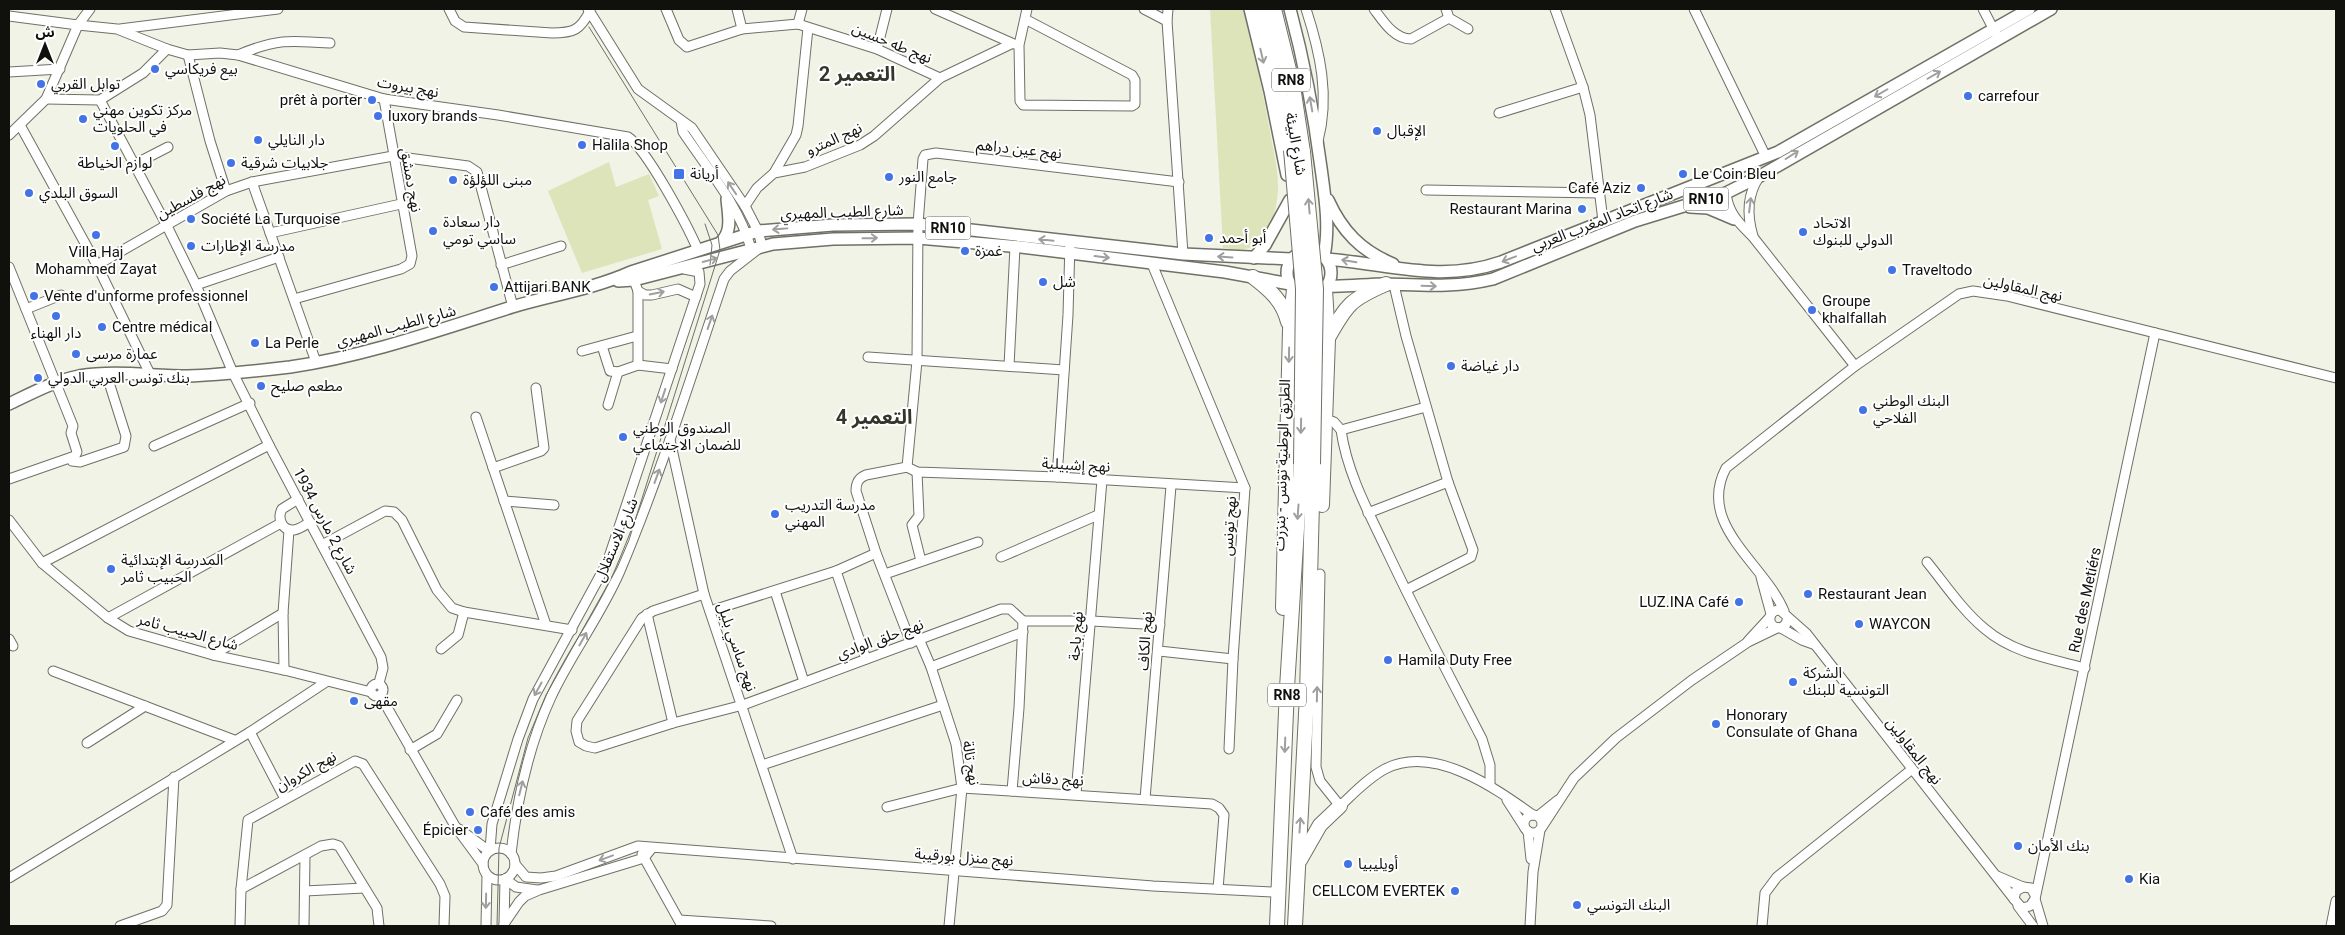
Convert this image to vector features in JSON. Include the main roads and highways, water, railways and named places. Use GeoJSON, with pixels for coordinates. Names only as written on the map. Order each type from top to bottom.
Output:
{"type":"FeatureCollection","features":[{"type":"Feature","properties":{"kind":"highway","name":"الطريق الوطنية تونس - بنزرت"},"geometry":{"type":"LineString","coordinates":[[1261,9],[1297,151]]}},
{"type":"Feature","properties":{"kind":"highway","name":"الطريق الوطنية تونس - بنزرت"},"geometry":{"type":"LineString","coordinates":[[1274,9],[1293,86],[1297,151],[1316,289],[1307,464],[1286,711],[1276,892],[1277,926]]}},
{"type":"Feature","properties":{"kind":"highway"},"geometry":{"type":"LineString","coordinates":[[1253,277],[1273,293],[1285,309],[1290,330]]}},
{"type":"Feature","properties":{"kind":"highway"},"geometry":{"type":"LineString","coordinates":[[1328,339],[1350,303],[1366,293],[1390,284]]}},
{"type":"Feature","properties":{"kind":"highway"},"geometry":{"type":"LineString","coordinates":[[1286,711],[1282,666],[1282,625],[1292,286]]}},
{"type":"Feature","properties":{"kind":"highway"},"geometry":{"type":"LineString","coordinates":[[1326,288],[1328,339]]}},
{"type":"Feature","properties":{"kind":"highway","name":"RN8"},"geometry":{"type":"LineString","coordinates":[[1307,696],[1320,574],[1328,339]]}},
{"type":"Feature","properties":{"kind":"highway","name":"الطريق الوطنية تونس - بنزرت"},"geometry":{"type":"LineString","coordinates":[[1295,926],[1307,696],[1307,464]]}},
{"type":"Feature","properties":{"kind":"highway"},"geometry":{"type":"LineString","coordinates":[[1297,868],[1313,833],[1340,806]]}},
{"type":"Feature","properties":{"kind":"main road","name":"شارع البيئة"},"geometry":{"type":"LineString","coordinates":[[1250,9],[1284,153],[1295,248],[1292,259]]}},
{"type":"Feature","properties":{"kind":"main road","name":"شارع البيئة"},"geometry":{"type":"LineString","coordinates":[[1290,9],[1308,84],[1318,143],[1328,236],[1326,257]]}},
{"type":"Feature","properties":{"kind":"main road","name":"شارع اتحاد المغرب العربي"},"geometry":{"type":"LineString","coordinates":[[1326,288],[1390,284],[1449,287],[1493,279],[1635,221],[1726,193],[1760,176],[1996,34],[2029,9]]}},
{"type":"Feature","properties":{"kind":"main road","name":"شارع اتحاد المغرب العربي"},"geometry":{"type":"LineString","coordinates":[[1326,257],[1406,270],[1449,273],[1480,269],[1766,157],[1996,34],[2051,9]]}},
{"type":"Feature","properties":{"kind":"main road"},"geometry":{"type":"LineString","coordinates":[[1726,193],[1749,167],[1766,157]]}},
{"type":"Feature","properties":{"kind":"main road"},"geometry":{"type":"LineString","coordinates":[[1324,192],[1337,219],[1349,236],[1377,258],[1406,270]]}},
{"type":"Feature","properties":{"kind":"main road"},"geometry":{"type":"LineString","coordinates":[[721,242],[727,235],[729,226],[727,199]]}},
{"type":"Feature","properties":{"kind":"main road"},"geometry":{"type":"LineString","coordinates":[[1254,258],[1265,245],[1290,200]]}},
{"type":"Feature","properties":{"kind":"main road"},"geometry":{"type":"LineString","coordinates":[[1676,208],[1694,206],[1708,208],[1734,219]]}},
{"type":"Feature","properties":{"kind":"main road","name":"شارع الطيب المهيري"},"geometry":{"type":"LineString","coordinates":[[633,276],[698,250],[758,231],[833,225],[918,224],[1070,248],[1152,264],[1253,277],[1292,286]]}},
{"type":"Feature","properties":{"kind":"main road","name":"شارع الطيب المهيري"},"geometry":{"type":"LineString","coordinates":[[9,404],[56,382],[106,373],[188,376],[233,373],[316,362],[440,332],[513,307],[611,281],[676,268],[756,248],[833,239],[918,238],[1015,247],[1292,259]]}},
{"type":"Feature","properties":{"kind":"main road","name":"RN10"},"geometry":{"type":"LineString","coordinates":[[1292,259],[1300,252],[1308,250],[1326,257]]}},
{"type":"Feature","properties":{"kind":"main road"},"geometry":{"type":"LineString","coordinates":[[1326,257],[1332,272],[1326,288]]}},
{"type":"Feature","properties":{"kind":"main road"},"geometry":{"type":"LineString","coordinates":[[1292,259],[1287,270],[1292,286]]}},
{"type":"Feature","properties":{"kind":"main road","name":"RN10"},"geometry":{"type":"LineString","coordinates":[[1292,286],[1306,295],[1320,293],[1326,288]]}},
{"type":"Feature","properties":{"kind":"tram line"},"geometry":{"type":"LineString","coordinates":[[497,926],[499,848],[528,738],[546,695],[617,568],[629,540],[720,250],[718,235],[589,27]]}},
{"type":"Feature","properties":{"kind":"tram line"},"geometry":{"type":"LineString","coordinates":[[705,224],[712,245],[710,265]]}},
{"type":"Feature","properties":{"kind":"place","name":"بيع فريكاسي"},"geometry":{"type":"Point","coordinates":[155,69]}},
{"type":"Feature","properties":{"kind":"place","name":"توابل القربي"},"geometry":{"type":"Point","coordinates":[41,84]}},
{"type":"Feature","properties":{"kind":"place","name":"carrefour"},"geometry":{"type":"Point","coordinates":[1968,96]}},
{"type":"Feature","properties":{"kind":"place","name":"prêt à porter"},"geometry":{"type":"Point","coordinates":[372,100]}},
{"type":"Feature","properties":{"kind":"place","name":"luxory brands"},"geometry":{"type":"Point","coordinates":[378,116]}},
{"type":"Feature","properties":{"kind":"place","name":"مركز تكوين مهني في الحلويات"},"geometry":{"type":"Point","coordinates":[83,119]}},
{"type":"Feature","properties":{"kind":"place","name":"الإقبال"},"geometry":{"type":"Point","coordinates":[1377,131]}},
{"type":"Feature","properties":{"kind":"place","name":"دار النايلي"},"geometry":{"type":"Point","coordinates":[258,140]}},
{"type":"Feature","properties":{"kind":"place","name":"Halila Shop"},"geometry":{"type":"Point","coordinates":[582,145]}},
{"type":"Feature","properties":{"kind":"place","name":"لوازم الخياطة"},"geometry":{"type":"Point","coordinates":[115,146]}},
{"type":"Feature","properties":{"kind":"place","name":"جلابيات شرقية"},"geometry":{"type":"Point","coordinates":[231,163]}},
{"type":"Feature","properties":{"kind":"place","name":"أريانة"},"geometry":{"type":"Point","coordinates":[679,174]}},
{"type":"Feature","properties":{"kind":"place","name":"Le Coin Bleu"},"geometry":{"type":"Point","coordinates":[1683,174]}},
{"type":"Feature","properties":{"kind":"place","name":"جامع النور"},"geometry":{"type":"Point","coordinates":[889,177]}},
{"type":"Feature","properties":{"kind":"place","name":"مبنى اللؤلؤة"},"geometry":{"type":"Point","coordinates":[453,180]}},
{"type":"Feature","properties":{"kind":"place","name":"Café Aziz"},"geometry":{"type":"Point","coordinates":[1641,188]}},
{"type":"Feature","properties":{"kind":"place","name":"السوق البلدي"},"geometry":{"type":"Point","coordinates":[29,193]}},
{"type":"Feature","properties":{"kind":"place","name":"Restaurant Marina"},"geometry":{"type":"Point","coordinates":[1582,209]}},
{"type":"Feature","properties":{"kind":"place","name":"Société La Turquoise"},"geometry":{"type":"Point","coordinates":[191,219]}},
{"type":"Feature","properties":{"kind":"place","name":"دار سعادة ساسي تومي"},"geometry":{"type":"Point","coordinates":[433,231]}},
{"type":"Feature","properties":{"kind":"place","name":"الاتحاد الدولي للبنوك"},"geometry":{"type":"Point","coordinates":[1803,232]}},
{"type":"Feature","properties":{"kind":"place","name":"Villa Haj Mohammed Zayat"},"geometry":{"type":"Point","coordinates":[96,235]}},
{"type":"Feature","properties":{"kind":"place","name":"أبو أحمد"},"geometry":{"type":"Point","coordinates":[1209,238]}},
{"type":"Feature","properties":{"kind":"place","name":"مدرسة الإطارات"},"geometry":{"type":"Point","coordinates":[191,246]}},
{"type":"Feature","properties":{"kind":"place","name":"غمزة"},"geometry":{"type":"Point","coordinates":[965,251]}},
{"type":"Feature","properties":{"kind":"place","name":"Traveltodo"},"geometry":{"type":"Point","coordinates":[1892,270]}},
{"type":"Feature","properties":{"kind":"place","name":"شل"},"geometry":{"type":"Point","coordinates":[1043,282]}},
{"type":"Feature","properties":{"kind":"place","name":"Attijari BANK"},"geometry":{"type":"Point","coordinates":[494,287]}},
{"type":"Feature","properties":{"kind":"place","name":"Vente d'unforme professionnel"},"geometry":{"type":"Point","coordinates":[34,296]}},
{"type":"Feature","properties":{"kind":"place","name":"Groupe khalfallah"},"geometry":{"type":"Point","coordinates":[1812,310]}},
{"type":"Feature","properties":{"kind":"place","name":"دار الهناء"},"geometry":{"type":"Point","coordinates":[56,316]}},
{"type":"Feature","properties":{"kind":"place","name":"Centre médical"},"geometry":{"type":"Point","coordinates":[102,327]}},
{"type":"Feature","properties":{"kind":"place","name":"La Perle"},"geometry":{"type":"Point","coordinates":[255,343]}},
{"type":"Feature","properties":{"kind":"place","name":"عمارة مرسى"},"geometry":{"type":"Point","coordinates":[76,354]}},
{"type":"Feature","properties":{"kind":"place","name":"دار غياضة"},"geometry":{"type":"Point","coordinates":[1451,366]}},
{"type":"Feature","properties":{"kind":"place","name":"بنك تونس العربي الدولي"},"geometry":{"type":"Point","coordinates":[38,378]}},
{"type":"Feature","properties":{"kind":"place","name":"مطعم صليح"},"geometry":{"type":"Point","coordinates":[261,386]}},
{"type":"Feature","properties":{"kind":"place","name":"البنك الوطني الفلاحي"},"geometry":{"type":"Point","coordinates":[1863,410]}},
{"type":"Feature","properties":{"kind":"place","name":"الصندوق الوطني للضمان الاجتماعي"},"geometry":{"type":"Point","coordinates":[623,437]}},
{"type":"Feature","properties":{"kind":"place","name":"مدرسة التدريب المهني"},"geometry":{"type":"Point","coordinates":[775,514]}},
{"type":"Feature","properties":{"kind":"place","name":"المدرسة الإبتدائية الحبيب ثامر"},"geometry":{"type":"Point","coordinates":[111,569]}},
{"type":"Feature","properties":{"kind":"place","name":"Restaurant Jean"},"geometry":{"type":"Point","coordinates":[1808,594]}},
{"type":"Feature","properties":{"kind":"place","name":"LUZ.INA Café"},"geometry":{"type":"Point","coordinates":[1739,602]}},
{"type":"Feature","properties":{"kind":"place","name":"WAYCON"},"geometry":{"type":"Point","coordinates":[1859,624]}},
{"type":"Feature","properties":{"kind":"place","name":"Hamila Duty Free"},"geometry":{"type":"Point","coordinates":[1388,660]}},
{"type":"Feature","properties":{"kind":"place","name":"الشركة التونسية للبنك"},"geometry":{"type":"Point","coordinates":[1793,682]}},
{"type":"Feature","properties":{"kind":"place","name":"مقهى"},"geometry":{"type":"Point","coordinates":[354,701]}},
{"type":"Feature","properties":{"kind":"place","name":"Honorary Consulate of Ghana"},"geometry":{"type":"Point","coordinates":[1716,724]}},
{"type":"Feature","properties":{"kind":"place","name":"Café des amis"},"geometry":{"type":"Point","coordinates":[470,812]}},
{"type":"Feature","properties":{"kind":"place","name":"Épicier"},"geometry":{"type":"Point","coordinates":[478,830]}},
{"type":"Feature","properties":{"kind":"place","name":"بنك الأمان"},"geometry":{"type":"Point","coordinates":[2018,846]}},
{"type":"Feature","properties":{"kind":"place","name":"أويليبيا"},"geometry":{"type":"Point","coordinates":[1348,864]}},
{"type":"Feature","properties":{"kind":"place","name":"Kia"},"geometry":{"type":"Point","coordinates":[2129,879]}},
{"type":"Feature","properties":{"kind":"place","name":"CELLCOM EVERTEK"},"geometry":{"type":"Point","coordinates":[1455,891]}},
{"type":"Feature","properties":{"kind":"place","name":"البنك التونسي"},"geometry":{"type":"Point","coordinates":[1577,905]}},
{"type":"Feature","properties":{"kind":"district","name":"التعمير 2"},"geometry":{"type":"Point","coordinates":[857,74]}},
{"type":"Feature","properties":{"kind":"district","name":"التعمير 4"},"geometry":{"type":"Point","coordinates":[874,417]}}]}
